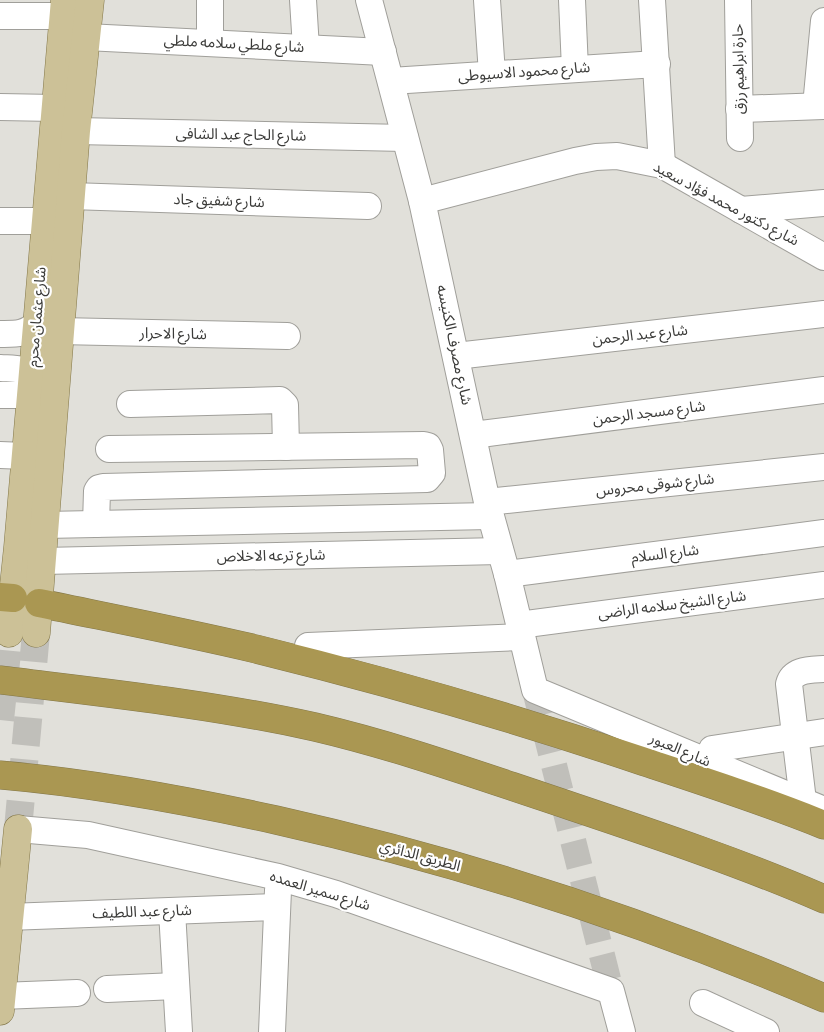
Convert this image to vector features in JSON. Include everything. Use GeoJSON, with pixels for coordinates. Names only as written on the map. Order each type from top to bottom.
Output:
{"type":"FeatureCollection","features":[{"type":"Feature","properties":{"kind":"highway"},"geometry":{"type":"LineString","coordinates":[[17,599],[255,649],[468,706],[573,737],[824,825]]}},
{"type":"Feature","properties":{"kind":"highway"},"geometry":{"type":"LineString","coordinates":[[0,680],[206,706],[351,737],[422,756],[660,835],[824,899]]}},
{"type":"Feature","properties":{"kind":"highway","name":"الطريق الدائري"},"geometry":{"type":"LineString","coordinates":[[0,775],[55,780],[170,799],[312,828],[396,849],[541,892],[625,920],[701,948],[824,998]]}},
{"type":"Feature","properties":{"kind":"main road","name":"شارع عثمان محرم"},"geometry":{"type":"LineString","coordinates":[[36,633],[17,599],[9,547],[13,455],[31,386],[71,196],[90,0]]}},
{"type":"Feature","properties":{"kind":"main road","name":"شارع عثمان محرم"},"geometry":{"type":"LineString","coordinates":[[9,633],[17,599],[42,561],[45,525],[45,220],[65,8]]}},
{"type":"Feature","properties":{"kind":"main road"},"geometry":{"type":"LineString","coordinates":[[1,986],[18,829]]}},
{"type":"Feature","properties":{"kind":"street"},"geometry":{"type":"LineString","coordinates":[[210,0],[210,42]]}},
{"type":"Feature","properties":{"kind":"street"},"geometry":{"type":"LineString","coordinates":[[303,0],[306,48]]}},
{"type":"Feature","properties":{"kind":"street","name":"شارع مصرف الكنيسه"},"geometry":{"type":"LineString","coordinates":[[369,0],[422,201],[488,509],[535,690]]}},
{"type":"Feature","properties":{"kind":"street"},"geometry":{"type":"LineString","coordinates":[[487,0],[492,74]]}},
{"type":"Feature","properties":{"kind":"street"},"geometry":{"type":"LineString","coordinates":[[572,0],[575,69]]}},
{"type":"Feature","properties":{"kind":"street"},"geometry":{"type":"LineString","coordinates":[[652,0],[662,165]]}},
{"type":"Feature","properties":{"kind":"street","name":"حارة ابراهيم رزق"},"geometry":{"type":"LineString","coordinates":[[738,0],[740,138]]}},
{"type":"Feature","properties":{"kind":"street"},"geometry":{"type":"LineString","coordinates":[[0,16],[65,8]]}},
{"type":"Feature","properties":{"kind":"street"},"geometry":{"type":"LineString","coordinates":[[739,108],[820,106],[824,21]]}},
{"type":"Feature","properties":{"kind":"street","name":"شارع ملطي سلامه ملطي"},"geometry":{"type":"LineString","coordinates":[[86,37],[383,52]]}},
{"type":"Feature","properties":{"kind":"street","name":"شارع محمود الاسيوطى"},"geometry":{"type":"LineString","coordinates":[[391,81],[657,64]]}},
{"type":"Feature","properties":{"kind":"street"},"geometry":{"type":"LineString","coordinates":[[0,108],[55,108]]}},
{"type":"Feature","properties":{"kind":"street","name":"شارع الحاج عبد الشافى"},"geometry":{"type":"LineString","coordinates":[[76,132],[405,138]]}},
{"type":"Feature","properties":{"kind":"street","name":"شارع دكتور محمد فؤاد سعيد"},"geometry":{"type":"LineString","coordinates":[[422,201],[596,157],[617,156],[662,165],[824,257]]}},
{"type":"Feature","properties":{"kind":"street","name":"شارع شفيق جاد"},"geometry":{"type":"LineString","coordinates":[[71,196],[368,206]]}},
{"type":"Feature","properties":{"kind":"street"},"geometry":{"type":"LineString","coordinates":[[741,210],[824,202]]}},
{"type":"Feature","properties":{"kind":"street"},"geometry":{"type":"LineString","coordinates":[[0,220],[45,220]]}},
{"type":"Feature","properties":{"kind":"street","name":"شارع عبد الرحمن"},"geometry":{"type":"LineString","coordinates":[[456,356],[824,314]]}},
{"type":"Feature","properties":{"kind":"street","name":"شارع الاحرار"},"geometry":{"type":"LineString","coordinates":[[0,320],[44,325],[287,336]]}},
{"type":"Feature","properties":{"kind":"street"},"geometry":{"type":"LineString","coordinates":[[0,334],[19,334],[44,325]]}},
{"type":"Feature","properties":{"kind":"street"},"geometry":{"type":"LineString","coordinates":[[0,368],[18,369],[28,374],[31,386],[0,395]]}},
{"type":"Feature","properties":{"kind":"street","name":"شارع مسجد الرحمن"},"geometry":{"type":"LineString","coordinates":[[473,435],[824,390]]}},
{"type":"Feature","properties":{"kind":"street"},"geometry":{"type":"LineString","coordinates":[[130,404],[280,400],[285,405],[286,447]]}},
{"type":"Feature","properties":{"kind":"street"},"geometry":{"type":"LineString","coordinates":[[96,524],[97,490],[102,487],[428,479],[432,473],[430,450],[428,446],[424,445],[109,449]]}},
{"type":"Feature","properties":{"kind":"street","name":"شارع شوقى محروس"},"geometry":{"type":"LineString","coordinates":[[488,509],[824,467]]}},
{"type":"Feature","properties":{"kind":"street"},"geometry":{"type":"LineString","coordinates":[[45,525],[488,509]]}},
{"type":"Feature","properties":{"kind":"street","name":"شارع السلام"},"geometry":{"type":"LineString","coordinates":[[503,562],[824,533]]}},
{"type":"Feature","properties":{"kind":"street","name":"شارع ترعه الاخلاص"},"geometry":{"type":"LineString","coordinates":[[42,561],[503,562]]}},
{"type":"Feature","properties":{"kind":"street","name":"شارع الشيخ سلامه الراضى"},"geometry":{"type":"LineString","coordinates":[[308,646],[521,631],[824,585]]}},
{"type":"Feature","properties":{"kind":"street"},"geometry":{"type":"LineString","coordinates":[[813,806],[794,736],[789,684],[790,678],[796,673],[824,669]]}},
{"type":"Feature","properties":{"kind":"street","name":"شارع العبور"},"geometry":{"type":"LineString","coordinates":[[535,690],[813,806]]}},
{"type":"Feature","properties":{"kind":"street"},"geometry":{"type":"LineString","coordinates":[[712,748],[824,732]]}},
{"type":"Feature","properties":{"kind":"street","name":"شارع سمير العمده"},"geometry":{"type":"LineString","coordinates":[[18,829],[88,835],[278,877],[336,894],[611,991],[622,1032]]}},
{"type":"Feature","properties":{"kind":"street"},"geometry":{"type":"LineString","coordinates":[[272,1032],[278,877]]}},
{"type":"Feature","properties":{"kind":"street","name":"شارع عبد اللطيف"},"geometry":{"type":"LineString","coordinates":[[8,917],[277,907]]}},
{"type":"Feature","properties":{"kind":"street"},"geometry":{"type":"LineString","coordinates":[[172,911],[179,1032]]}},
{"type":"Feature","properties":{"kind":"street"},"geometry":{"type":"LineString","coordinates":[[1,986],[77,993]]}},
{"type":"Feature","properties":{"kind":"street"},"geometry":{"type":"LineString","coordinates":[[107,989],[176,986]]}},
{"type":"Feature","properties":{"kind":"street"},"geometry":{"type":"LineString","coordinates":[[704,1003],[766,1032]]}},
{"type":"Feature","properties":{"kind":"tunnel"},"geometry":{"type":"LineString","coordinates":[[0,720],[9,633]]}},
{"type":"Feature","properties":{"kind":"tunnel"},"geometry":{"type":"LineString","coordinates":[[18,829],[36,633]]}},
{"type":"Feature","properties":{"kind":"tunnel"},"geometry":{"type":"LineString","coordinates":[[535,690],[611,991]]}}]}
